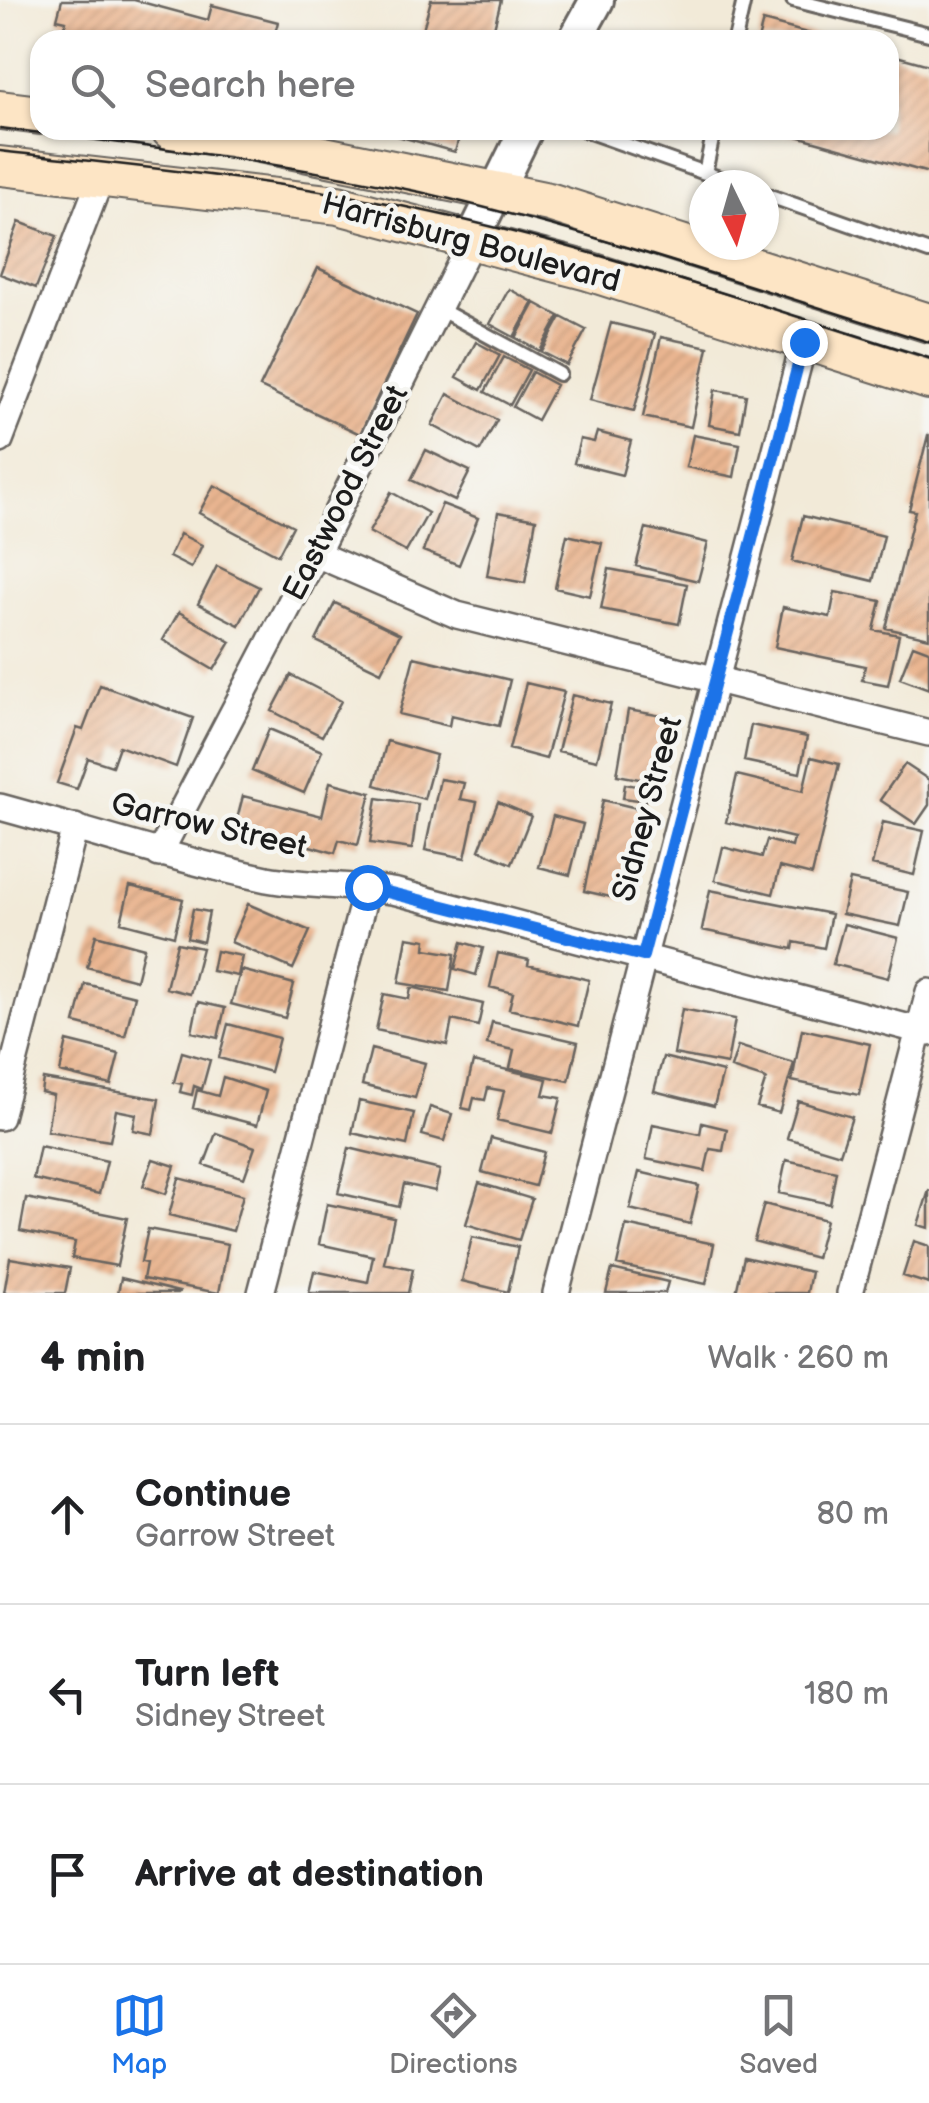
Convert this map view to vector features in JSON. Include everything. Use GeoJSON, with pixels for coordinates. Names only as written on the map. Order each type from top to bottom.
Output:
{"type":"FeatureCollection","features":[{"type":"Feature","properties":{"kind":"main road"},"geometry":{"type":"LineString","coordinates":[[0,110],[30,114]]}},
{"type":"Feature","properties":{"kind":"main road","name":"Harrisburg Boulevard"},"geometry":{"type":"LineString","coordinates":[[245,140],[496,189],[595,216],[929,323]]}},
{"type":"Feature","properties":{"kind":"main road","name":"Harrisburg Boulevard"},"geometry":{"type":"LineString","coordinates":[[0,166],[338,204],[588,270],[929,380]]}},
{"type":"Feature","properties":{"kind":"street"},"geometry":{"type":"LineString","coordinates":[[580,30],[597,0]]}},
{"type":"Feature","properties":{"kind":"street","name":"Eastwood Street"},"geometry":{"type":"LineString","coordinates":[[159,854],[316,554],[521,140]]}},
{"type":"Feature","properties":{"kind":"street"},"geometry":{"type":"LineString","coordinates":[[0,440],[102,176]]}},
{"type":"Feature","properties":{"kind":"street","name":"Sidney Street"},"geometry":{"type":"LineString","coordinates":[[556,1293],[804,342]]}},
{"type":"Feature","properties":{"kind":"street"},"geometry":{"type":"LineString","coordinates":[[316,554],[457,615],[929,734]]}},
{"type":"Feature","properties":{"kind":"street","name":"Garrow Street"},"geometry":{"type":"LineString","coordinates":[[0,807],[159,854],[272,880],[367,887],[924,1032]]}},
{"type":"Feature","properties":{"kind":"street"},"geometry":{"type":"LineString","coordinates":[[0,1117],[75,827]]}},
{"type":"Feature","properties":{"kind":"street"},"geometry":{"type":"LineString","coordinates":[[261,1293],[367,887]]}},
{"type":"Feature","properties":{"kind":"street"},"geometry":{"type":"LineString","coordinates":[[850,1293],[924,1032],[929,992]]}},
{"type":"Feature","properties":{"kind":"lane"},"geometry":{"type":"LineString","coordinates":[[737,30],[744,0]]}},
{"type":"Feature","properties":{"kind":"lane"},"geometry":{"type":"LineString","coordinates":[[793,0],[929,34]]}},
{"type":"Feature","properties":{"kind":"lane"},"geometry":{"type":"LineString","coordinates":[[612,140],[697,170]]}},
{"type":"Feature","properties":{"kind":"lane"},"geometry":{"type":"LineString","coordinates":[[706,170],[712,140]]}},
{"type":"Feature","properties":{"kind":"lane"},"geometry":{"type":"LineString","coordinates":[[779,199],[929,252]]}},
{"type":"Feature","properties":{"kind":"lane"},"geometry":{"type":"LineString","coordinates":[[438,308],[559,374]]}},
{"type":"Feature","properties":{"kind":"building"},"geometry":{"type":"Polygon","coordinates":[[[62,0],[134,0],[208,20],[212,5],[278,22],[276,30],[64,30],[66,21],[57,19],[62,0]]]}},
{"type":"Feature","properties":{"kind":"building"},"geometry":{"type":"Polygon","coordinates":[[[431,0],[501,0],[494,30],[423,30],[431,0]]]}},
{"type":"Feature","properties":{"kind":"building"},"geometry":{"type":"Polygon","coordinates":[[[763,21],[796,30],[761,30],[763,21]]]}},
{"type":"Feature","properties":{"kind":"building"},"geometry":{"type":"Polygon","coordinates":[[[899,57],[929,65],[929,173],[811,140],[899,140],[899,57]]]}},
{"type":"Feature","properties":{"kind":"building"},"geometry":{"type":"Polygon","coordinates":[[[412,140],[458,140],[455,152],[412,140]]]}},
{"type":"Feature","properties":{"kind":"building"},"geometry":{"type":"Polygon","coordinates":[[[19,222],[57,236],[36,288],[0,274],[19,222]]]}},
{"type":"Feature","properties":{"kind":"building"},"geometry":{"type":"Polygon","coordinates":[[[318,268],[417,314],[360,434],[260,387],[318,268]]]}},
{"type":"Feature","properties":{"kind":"building"},"geometry":{"type":"Polygon","coordinates":[[[509,289],[533,302],[514,337],[490,324],[509,289]]]}},
{"type":"Feature","properties":{"kind":"building"},"geometry":{"type":"Polygon","coordinates":[[[535,303],[559,316],[540,351],[516,338],[535,303]]]}},
{"type":"Feature","properties":{"kind":"building"},"geometry":{"type":"Polygon","coordinates":[[[561,317],[586,330],[567,365],[542,352],[561,317]]]}},
{"type":"Feature","properties":{"kind":"building"},"geometry":{"type":"Polygon","coordinates":[[[611,323],[655,334],[634,411],[590,400],[611,323]]]}},
{"type":"Feature","properties":{"kind":"building"},"geometry":{"type":"Polygon","coordinates":[[[661,337],[708,347],[691,427],[643,417],[661,337]]]}},
{"type":"Feature","properties":{"kind":"building"},"geometry":{"type":"Polygon","coordinates":[[[476,342],[500,355],[481,390],[457,377],[476,342]]]}},
{"type":"Feature","properties":{"kind":"building"},"geometry":{"type":"Polygon","coordinates":[[[504,357],[529,370],[510,405],[485,392],[504,357]]]}},
{"type":"Feature","properties":{"kind":"building"},"geometry":{"type":"Polygon","coordinates":[[[532,372],[556,385],[537,420],[513,407],[532,372]]]}},
{"type":"Feature","properties":{"kind":"building"},"geometry":{"type":"Polygon","coordinates":[[[715,390],[746,395],[740,431],[709,425],[715,390]]]}},
{"type":"Feature","properties":{"kind":"building"},"geometry":{"type":"Polygon","coordinates":[[[448,394],[497,420],[480,451],[432,425],[448,394]]]}},
{"type":"Feature","properties":{"kind":"building"},"geometry":{"type":"Polygon","coordinates":[[[597,432],[631,441],[622,475],[574,463],[580,439],[594,442],[597,432]]]}},
{"type":"Feature","properties":{"kind":"building"},"geometry":{"type":"Polygon","coordinates":[[[693,435],[740,444],[734,477],[686,467],[693,435]]]}},
{"type":"Feature","properties":{"kind":"building"},"geometry":{"type":"Polygon","coordinates":[[[928,435],[929,638],[886,628],[915,511],[909,510],[928,435]]]}},
{"type":"Feature","properties":{"kind":"building"},"geometry":{"type":"Polygon","coordinates":[[[426,450],[470,471],[455,501],[411,480],[426,450]]]}},
{"type":"Feature","properties":{"kind":"building"},"geometry":{"type":"Polygon","coordinates":[[[214,485],[293,526],[278,555],[199,513],[214,485]]]}},
{"type":"Feature","properties":{"kind":"building"},"geometry":{"type":"Polygon","coordinates":[[[391,492],[428,513],[406,552],[369,532],[391,492]]]}},
{"type":"Feature","properties":{"kind":"building"},"geometry":{"type":"Polygon","coordinates":[[[442,504],[478,518],[459,565],[423,551],[442,504]]]}},
{"type":"Feature","properties":{"kind":"building"},"geometry":{"type":"Polygon","coordinates":[[[498,512],[536,519],[525,583],[487,576],[498,512]]]}},
{"type":"Feature","properties":{"kind":"building"},"geometry":{"type":"Polygon","coordinates":[[[803,516],[884,536],[873,581],[792,561],[803,516]]]}},
{"type":"Feature","properties":{"kind":"building"},"geometry":{"type":"Polygon","coordinates":[[[646,528],[708,543],[698,581],[636,566],[646,528]]]}},
{"type":"Feature","properties":{"kind":"building"},"geometry":{"type":"Polygon","coordinates":[[[180,534],[202,545],[191,568],[169,557],[180,534]]]}},
{"type":"Feature","properties":{"kind":"building"},"geometry":{"type":"Polygon","coordinates":[[[567,535],[602,543],[590,596],[555,588],[567,535]]]}},
{"type":"Feature","properties":{"kind":"building"},"geometry":{"type":"Polygon","coordinates":[[[217,566],[259,587],[239,625],[198,604],[217,566]]]}},
{"type":"Feature","properties":{"kind":"building"},"geometry":{"type":"Polygon","coordinates":[[[609,569],[687,584],[679,624],[601,609],[609,569]]]}},
{"type":"Feature","properties":{"kind":"building"},"geometry":{"type":"Polygon","coordinates":[[[835,592],[881,601],[874,630],[899,635],[888,685],[862,680],[865,666],[775,647],[783,607],[830,617],[835,592]]]}},
{"type":"Feature","properties":{"kind":"building"},"geometry":{"type":"Polygon","coordinates":[[[335,603],[400,634],[381,672],[316,641],[335,603]]]}},
{"type":"Feature","properties":{"kind":"building"},"geometry":{"type":"Polygon","coordinates":[[[179,612],[231,642],[214,670],[163,640],[179,612]]]}},
{"type":"Feature","properties":{"kind":"building"},"geometry":{"type":"Polygon","coordinates":[[[913,645],[929,651],[929,689],[900,678],[913,645]]]}},
{"type":"Feature","properties":{"kind":"building"},"geometry":{"type":"Polygon","coordinates":[[[414,657],[510,680],[499,726],[451,715],[449,726],[399,714],[414,657]]]}},
{"type":"Feature","properties":{"kind":"building"},"geometry":{"type":"Polygon","coordinates":[[[291,675],[341,701],[322,736],[272,711],[291,675]]]}},
{"type":"Feature","properties":{"kind":"building"},"geometry":{"type":"Polygon","coordinates":[[[526,683],[564,692],[546,759],[509,749],[526,683]]]}},
{"type":"Feature","properties":{"kind":"building"},"geometry":{"type":"Polygon","coordinates":[[[100,685],[193,718],[176,767],[119,746],[112,766],[88,758],[77,789],[57,783],[77,728],[83,730],[100,685]]]}},
{"type":"Feature","properties":{"kind":"building"},"geometry":{"type":"Polygon","coordinates":[[[572,695],[611,704],[597,760],[558,751],[572,695]]]}},
{"type":"Feature","properties":{"kind":"building"},"geometry":{"type":"Polygon","coordinates":[[[628,710],[668,717],[656,782],[617,775],[628,710]]]}},
{"type":"Feature","properties":{"kind":"building"},"geometry":{"type":"Polygon","coordinates":[[[751,725],[807,737],[800,773],[744,761],[751,725]]]}},
{"type":"Feature","properties":{"kind":"building"},"geometry":{"type":"Polygon","coordinates":[[[269,729],[322,751],[304,793],[252,771],[269,729]]]}},
{"type":"Feature","properties":{"kind":"building"},"geometry":{"type":"Polygon","coordinates":[[[387,741],[436,755],[424,799],[375,785],[387,741]]]}},
{"type":"Feature","properties":{"kind":"building"},"geometry":{"type":"Polygon","coordinates":[[[811,757],[839,764],[812,875],[780,867],[773,894],[715,880],[723,847],[762,857],[767,840],[792,847],[794,838],[726,822],[737,775],[803,791],[811,757]]]}},
{"type":"Feature","properties":{"kind":"building"},"geometry":{"type":"Polygon","coordinates":[[[905,764],[929,780],[929,805],[916,824],[880,800],[905,764]]]}},
{"type":"Feature","properties":{"kind":"building"},"geometry":{"type":"Polygon","coordinates":[[[440,779],[464,783],[460,799],[477,802],[465,858],[425,850],[440,779]]]}},
{"type":"Feature","properties":{"kind":"building"},"geometry":{"type":"Polygon","coordinates":[[[330,782],[371,793],[358,845],[339,840],[335,853],[234,831],[243,796],[322,816],[330,782]]]}},
{"type":"Feature","properties":{"kind":"building"},"geometry":{"type":"Polygon","coordinates":[[[625,784],[648,788],[646,801],[623,798],[625,784]]]}},
{"type":"Feature","properties":{"kind":"building"},"geometry":{"type":"Polygon","coordinates":[[[377,798],[418,804],[412,849],[370,843],[377,798]]]}},
{"type":"Feature","properties":{"kind":"building"},"geometry":{"type":"Polygon","coordinates":[[[603,800],[645,810],[624,900],[584,891],[603,800]]]}},
{"type":"Feature","properties":{"kind":"building"},"geometry":{"type":"Polygon","coordinates":[[[498,802],[531,816],[512,864],[479,850],[498,802]]]}},
{"type":"Feature","properties":{"kind":"building"},"geometry":{"type":"Polygon","coordinates":[[[553,816],[583,824],[570,875],[539,867],[553,816]]]}},
{"type":"Feature","properties":{"kind":"building"},"geometry":{"type":"Polygon","coordinates":[[[883,822],[924,831],[914,875],[872,865],[883,822]]]}},
{"type":"Feature","properties":{"kind":"building"},"geometry":{"type":"Polygon","coordinates":[[[850,880],[908,892],[900,926],[842,914],[850,880]]]}},
{"type":"Feature","properties":{"kind":"building"},"geometry":{"type":"Polygon","coordinates":[[[130,886],[183,899],[174,936],[121,922],[130,886]]]}},
{"type":"Feature","properties":{"kind":"building"},"geometry":{"type":"Polygon","coordinates":[[[710,890],[831,914],[824,948],[794,942],[793,949],[702,930],[710,890]]]}},
{"type":"Feature","properties":{"kind":"building"},"geometry":{"type":"Polygon","coordinates":[[[248,904],[310,931],[293,969],[231,942],[248,904]]]}},
{"type":"Feature","properties":{"kind":"building"},"geometry":{"type":"Polygon","coordinates":[[[193,909],[209,912],[203,942],[187,938],[193,909]]]}},
{"type":"Feature","properties":{"kind":"building"},"geometry":{"type":"Polygon","coordinates":[[[844,924],[898,938],[888,978],[833,964],[844,924]]]}},
{"type":"Feature","properties":{"kind":"building"},"geometry":{"type":"Polygon","coordinates":[[[96,935],[144,948],[136,980],[87,967],[96,935]]]}},
{"type":"Feature","properties":{"kind":"building"},"geometry":{"type":"Polygon","coordinates":[[[407,937],[426,940],[425,949],[455,954],[449,991],[399,983],[407,937]]]}},
{"type":"Feature","properties":{"kind":"building"},"geometry":{"type":"Polygon","coordinates":[[[462,942],[483,948],[476,975],[455,969],[462,942]]]}},
{"type":"Feature","properties":{"kind":"building"},"geometry":{"type":"Polygon","coordinates":[[[177,943],[202,948],[190,994],[166,988],[177,943]]]}},
{"type":"Feature","properties":{"kind":"building"},"geometry":{"type":"Polygon","coordinates":[[[216,951],[242,956],[238,976],[212,971],[216,951]]]}},
{"type":"Feature","properties":{"kind":"building"},"geometry":{"type":"Polygon","coordinates":[[[498,953],[589,980],[578,1026],[509,1009],[513,993],[490,987],[498,953]]]}},
{"type":"Feature","properties":{"kind":"building"},"geometry":{"type":"Polygon","coordinates":[[[241,970],[294,984],[285,1018],[231,1004],[241,970]]]}},
{"type":"Feature","properties":{"kind":"building"},"geometry":{"type":"Polygon","coordinates":[[[85,984],[135,996],[125,1036],[75,1023],[85,984]]]}},
{"type":"Feature","properties":{"kind":"building"},"geometry":{"type":"Polygon","coordinates":[[[411,987],[483,1004],[478,1026],[452,1020],[447,1045],[376,1030],[384,994],[409,999],[411,987]]]}},
{"type":"Feature","properties":{"kind":"building"},"geometry":{"type":"Polygon","coordinates":[[[198,1002],[225,1008],[218,1038],[192,1032],[198,1002]]]}},
{"type":"Feature","properties":{"kind":"building"},"geometry":{"type":"Polygon","coordinates":[[[682,1009],[735,1019],[727,1064],[674,1054],[682,1009]]]}},
{"type":"Feature","properties":{"kind":"building"},"geometry":{"type":"Polygon","coordinates":[[[492,1022],[578,1042],[569,1081],[510,1068],[514,1050],[487,1044],[492,1022]]]}},
{"type":"Feature","properties":{"kind":"building"},"geometry":{"type":"Polygon","coordinates":[[[228,1024],[279,1038],[270,1072],[219,1058],[228,1024]]]}},
{"type":"Feature","properties":{"kind":"building"},"geometry":{"type":"Polygon","coordinates":[[[802,1029],[870,1044],[859,1095],[792,1081],[802,1029]]]}},
{"type":"Feature","properties":{"kind":"building"},"geometry":{"type":"Polygon","coordinates":[[[67,1041],[119,1054],[111,1085],[60,1072],[67,1041]]]}},
{"type":"Feature","properties":{"kind":"building"},"geometry":{"type":"Polygon","coordinates":[[[738,1046],[794,1063],[779,1113],[757,1107],[766,1079],[731,1068],[738,1046]]]}},
{"type":"Feature","properties":{"kind":"building"},"geometry":{"type":"Polygon","coordinates":[[[371,1049],[425,1063],[415,1098],[362,1085],[371,1049]]]}},
{"type":"Feature","properties":{"kind":"building"},"geometry":{"type":"Polygon","coordinates":[[[182,1052],[210,1060],[202,1089],[194,1086],[192,1095],[180,1092],[182,1084],[174,1082],[182,1052]]]}},
{"type":"Feature","properties":{"kind":"building"},"geometry":{"type":"Polygon","coordinates":[[[663,1057],[723,1072],[714,1106],[654,1091],[663,1057]]]}},
{"type":"Feature","properties":{"kind":"building"},"geometry":{"type":"Polygon","coordinates":[[[473,1062],[547,1079],[543,1095],[561,1098],[552,1133],[497,1120],[504,1091],[488,1088],[485,1100],[474,1098],[471,1110],[462,1108],[473,1062]]]}},
{"type":"Feature","properties":{"kind":"building"},"geometry":{"type":"Polygon","coordinates":[[[223,1077],[266,1091],[257,1125],[193,1108],[197,1090],[218,1096],[223,1077]]]}},
{"type":"Feature","properties":{"kind":"building"},"geometry":{"type":"Polygon","coordinates":[[[43,1079],[159,1099],[153,1134],[133,1130],[136,1114],[116,1110],[110,1141],[47,1131],[53,1095],[41,1092],[43,1079]]]}},
{"type":"Feature","properties":{"kind":"building"},"geometry":{"type":"Polygon","coordinates":[[[359,1101],[414,1113],[407,1145],[352,1133],[359,1101]]]}},
{"type":"Feature","properties":{"kind":"building"},"geometry":{"type":"Polygon","coordinates":[[[798,1101],[852,1117],[840,1154],[787,1138],[798,1101]]]}},
{"type":"Feature","properties":{"kind":"building"},"geometry":{"type":"Polygon","coordinates":[[[430,1107],[452,1114],[444,1141],[422,1135],[430,1107]]]}},
{"type":"Feature","properties":{"kind":"building"},"geometry":{"type":"Polygon","coordinates":[[[702,1123],[727,1129],[723,1151],[710,1149],[705,1171],[646,1159],[653,1124],[700,1134],[702,1123]]]}},
{"type":"Feature","properties":{"kind":"building"},"geometry":{"type":"Polygon","coordinates":[[[216,1133],[255,1147],[244,1178],[204,1165],[216,1133]]]}},
{"type":"Feature","properties":{"kind":"building"},"geometry":{"type":"Polygon","coordinates":[[[491,1138],[544,1152],[535,1186],[482,1172],[491,1138]]]}},
{"type":"Feature","properties":{"kind":"building"},"geometry":{"type":"Polygon","coordinates":[[[40,1146],[107,1161],[99,1194],[33,1179],[40,1146]]]}},
{"type":"Feature","properties":{"kind":"building"},"geometry":{"type":"Polygon","coordinates":[[[349,1148],[440,1170],[435,1191],[404,1184],[399,1207],[338,1193],[349,1148]]]}},
{"type":"Feature","properties":{"kind":"building"},"geometry":{"type":"Polygon","coordinates":[[[153,1159],[175,1166],[166,1194],[143,1186],[153,1159]]]}},
{"type":"Feature","properties":{"kind":"building"},"geometry":{"type":"Polygon","coordinates":[[[786,1160],[836,1171],[830,1204],[779,1193],[786,1160]]]}},
{"type":"Feature","properties":{"kind":"building"},"geometry":{"type":"Polygon","coordinates":[[[639,1172],[699,1186],[690,1224],[630,1209],[639,1172]]]}},
{"type":"Feature","properties":{"kind":"building"},"geometry":{"type":"Polygon","coordinates":[[[179,1178],[243,1195],[233,1231],[169,1215],[179,1178]]]}},
{"type":"Feature","properties":{"kind":"building"},"geometry":{"type":"Polygon","coordinates":[[[479,1183],[532,1199],[519,1240],[466,1224],[479,1183]]]}},
{"type":"Feature","properties":{"kind":"building"},"geometry":{"type":"Polygon","coordinates":[[[929,1190],[929,1228],[918,1225],[929,1190]]]}},
{"type":"Feature","properties":{"kind":"building"},"geometry":{"type":"Polygon","coordinates":[[[26,1198],[127,1218],[117,1266],[72,1258],[75,1242],[20,1231],[26,1198]]]}},
{"type":"Feature","properties":{"kind":"building"},"geometry":{"type":"Polygon","coordinates":[[[327,1204],[394,1218],[384,1263],[413,1269],[408,1293],[309,1293],[314,1271],[368,1282],[373,1256],[319,1244],[327,1204]]]}},
{"type":"Feature","properties":{"kind":"building"},"geometry":{"type":"Polygon","coordinates":[[[764,1204],[826,1220],[816,1258],[754,1241],[764,1204]]]}},
{"type":"Feature","properties":{"kind":"building"},"geometry":{"type":"Polygon","coordinates":[[[626,1225],[714,1244],[706,1284],[617,1265],[626,1225]]]}},
{"type":"Feature","properties":{"kind":"building"},"geometry":{"type":"Polygon","coordinates":[[[148,1229],[228,1244],[219,1293],[143,1279],[146,1263],[141,1262],[148,1229]]]}},
{"type":"Feature","properties":{"kind":"building"},"geometry":{"type":"Polygon","coordinates":[[[472,1237],[518,1247],[508,1292],[462,1281],[472,1237]]]}},
{"type":"Feature","properties":{"kind":"building"},"geometry":{"type":"Polygon","coordinates":[[[914,1241],[929,1246],[929,1284],[903,1276],[914,1241]]]}},
{"type":"Feature","properties":{"kind":"building"},"geometry":{"type":"Polygon","coordinates":[[[744,1257],[811,1272],[807,1293],[736,1293],[744,1257]]]}},
{"type":"Feature","properties":{"kind":"building"},"geometry":{"type":"Polygon","coordinates":[[[10,1258],[70,1268],[65,1293],[4,1293],[10,1258]]]}},
{"type":"Feature","properties":{"kind":"building"},"geometry":{"type":"Polygon","coordinates":[[[612,1269],[668,1282],[665,1293],[606,1293],[612,1269]]]}},
{"type":"Feature","properties":{"kind":"building"},"geometry":{"type":"Polygon","coordinates":[[[121,1278],[179,1292],[118,1293],[121,1278]]]}},
{"type":"Feature","properties":{"kind":"tram line"},"geometry":{"type":"LineString","coordinates":[[0,128],[30,132]]}},
{"type":"Feature","properties":{"kind":"tram line"},"geometry":{"type":"LineString","coordinates":[[95,140],[263,163],[420,192],[612,243],[929,342]]}},
{"type":"Feature","properties":{"kind":"tram line"},"geometry":{"type":"LineString","coordinates":[[0,151],[263,182],[420,210],[613,259],[929,358]]}},
{"type":"Feature","properties":{"kind":"route"},"geometry":{"type":"LineString","coordinates":[[367,887],[643,956],[804,342]]}}]}
